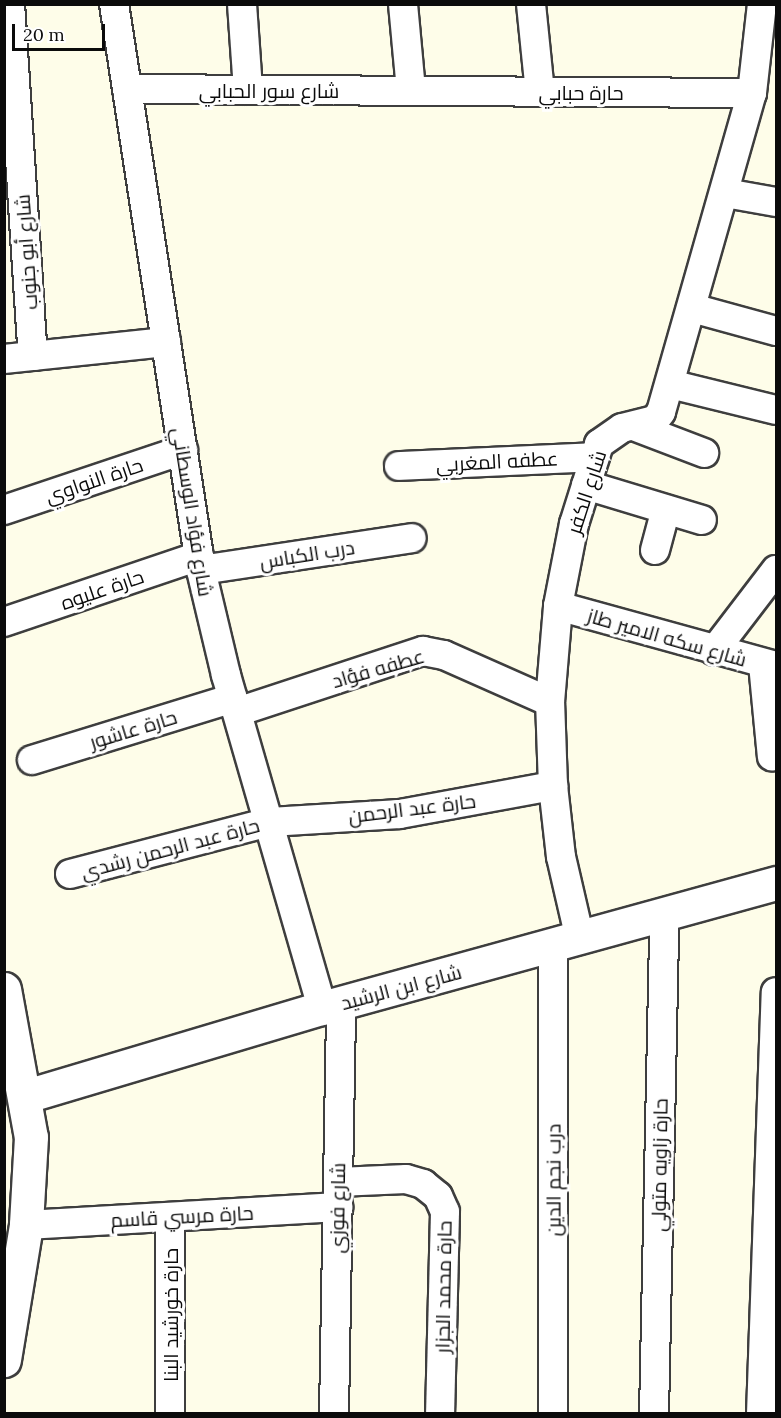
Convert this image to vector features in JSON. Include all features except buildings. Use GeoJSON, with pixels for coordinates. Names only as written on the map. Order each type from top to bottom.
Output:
{"type":"FeatureCollection","features":[{"type":"Feature","properties":{"kind":"street","name":"شارع أبو جنوب"},"geometry":{"type":"LineString","coordinates":[[10,4],[33,356]]}},
{"type":"Feature","properties":{"kind":"street","name":"شارع فؤاد الوسطاني"},"geometry":{"type":"LineString","coordinates":[[114,4],[200,563],[235,705],[270,822],[331,1006]]}},
{"type":"Feature","properties":{"kind":"street"},"geometry":{"type":"LineString","coordinates":[[242,4],[248,90]]}},
{"type":"Feature","properties":{"kind":"street"},"geometry":{"type":"LineString","coordinates":[[403,4],[411,91]]}},
{"type":"Feature","properties":{"kind":"street"},"geometry":{"type":"LineString","coordinates":[[531,4],[540,92]]}},
{"type":"Feature","properties":{"kind":"street","name":"شارع الكفر"},"geometry":{"type":"LineString","coordinates":[[566,943],[561,858],[553,786],[550,702],[558,606],[574,524],[599,444],[610,435],[655,420],[670,384],[752,93],[767,15]]}},
{"type":"Feature","properties":{"kind":"street","name":"شارع سور الحبابي"},"geometry":{"type":"LineString","coordinates":[[127,89],[411,91]]}},
{"type":"Feature","properties":{"kind":"street","name":"حارة حبابي"},"geometry":{"type":"LineString","coordinates":[[411,91],[752,93]]}},
{"type":"Feature","properties":{"kind":"street"},"geometry":{"type":"LineString","coordinates":[[725,193],[777,202]]}},
{"type":"Feature","properties":{"kind":"street"},"geometry":{"type":"LineString","coordinates":[[692,308],[777,331]]}},
{"type":"Feature","properties":{"kind":"street"},"geometry":{"type":"LineString","coordinates":[[4,359],[166,342]]}},
{"type":"Feature","properties":{"kind":"street"},"geometry":{"type":"LineString","coordinates":[[670,384],[777,410]]}},
{"type":"Feature","properties":{"kind":"street"},"geometry":{"type":"LineString","coordinates":[[636,427],[704,453]]}},
{"type":"Feature","properties":{"kind":"street","name":"حارة النواوي"},"geometry":{"type":"LineString","coordinates":[[4,510],[183,450]]}},
{"type":"Feature","properties":{"kind":"street","name":"عطفه المغربي"},"geometry":{"type":"LineString","coordinates":[[399,466],[595,457]]}},
{"type":"Feature","properties":{"kind":"street"},"geometry":{"type":"LineString","coordinates":[[586,485],[702,520]]}},
{"type":"Feature","properties":{"kind":"street"},"geometry":{"type":"LineString","coordinates":[[655,550],[666,509]]}},
{"type":"Feature","properties":{"kind":"street","name":"درب الكباس"},"geometry":{"type":"LineString","coordinates":[[200,563],[412,538]]}},
{"type":"Feature","properties":{"kind":"street","name":"حارة عليوه"},"geometry":{"type":"LineString","coordinates":[[4,622],[200,563]]}},
{"type":"Feature","properties":{"kind":"street"},"geometry":{"type":"LineString","coordinates":[[714,651],[777,570]]}},
{"type":"Feature","properties":{"kind":"street","name":"شارع سكه الامير طاز"},"geometry":{"type":"LineString","coordinates":[[558,606],[770,665]]}},
{"type":"Feature","properties":{"kind":"street","name":"عطفه فؤاد"},"geometry":{"type":"LineString","coordinates":[[235,705],[423,651],[444,655],[550,702]]}},
{"type":"Feature","properties":{"kind":"street"},"geometry":{"type":"LineString","coordinates":[[770,665],[772,757]]}},
{"type":"Feature","properties":{"kind":"street","name":"حارة عاشور"},"geometry":{"type":"LineString","coordinates":[[32,760],[235,705]]}},
{"type":"Feature","properties":{"kind":"street","name":"حارة عبد الرحمن"},"geometry":{"type":"LineString","coordinates":[[270,822],[400,814],[553,786]]}},
{"type":"Feature","properties":{"kind":"street","name":"حارة عبد الرحمن رشدي"},"geometry":{"type":"LineString","coordinates":[[70,874],[270,822]]}},
{"type":"Feature","properties":{"kind":"street","name":"شارع ابن الرشيد"},"geometry":{"type":"LineString","coordinates":[[15,1100],[331,1006],[664,917],[777,883]]}},
{"type":"Feature","properties":{"kind":"street","name":"حارة زاويه متولي"},"geometry":{"type":"LineString","coordinates":[[654,1413],[664,917]]}},
{"type":"Feature","properties":{"kind":"street","name":"درب نجم الدين"},"geometry":{"type":"LineString","coordinates":[[553,1413],[566,943]]}},
{"type":"Feature","properties":{"kind":"street"},"geometry":{"type":"LineString","coordinates":[[4,989],[15,1100],[31,1137],[26,1226],[7,1325],[4,1360]]}},
{"type":"Feature","properties":{"kind":"street"},"geometry":{"type":"LineString","coordinates":[[761,1413],[777,992]]}},
{"type":"Feature","properties":{"kind":"street","name":"شارع فوزي"},"geometry":{"type":"LineString","coordinates":[[331,1006],[338,1194],[334,1413]]}},
{"type":"Feature","properties":{"kind":"street","name":"حارة محمد الجزار"},"geometry":{"type":"LineString","coordinates":[[338,1194],[414,1181],[438,1196],[446,1212],[440,1413]]}},
{"type":"Feature","properties":{"kind":"street","name":"حارة مرسي قاسم"},"geometry":{"type":"LineString","coordinates":[[26,1226],[170,1217],[338,1194]]}},
{"type":"Feature","properties":{"kind":"street","name":"حارة خورشيد البنا"},"geometry":{"type":"LineString","coordinates":[[170,1217],[170,1413]]}}]}
